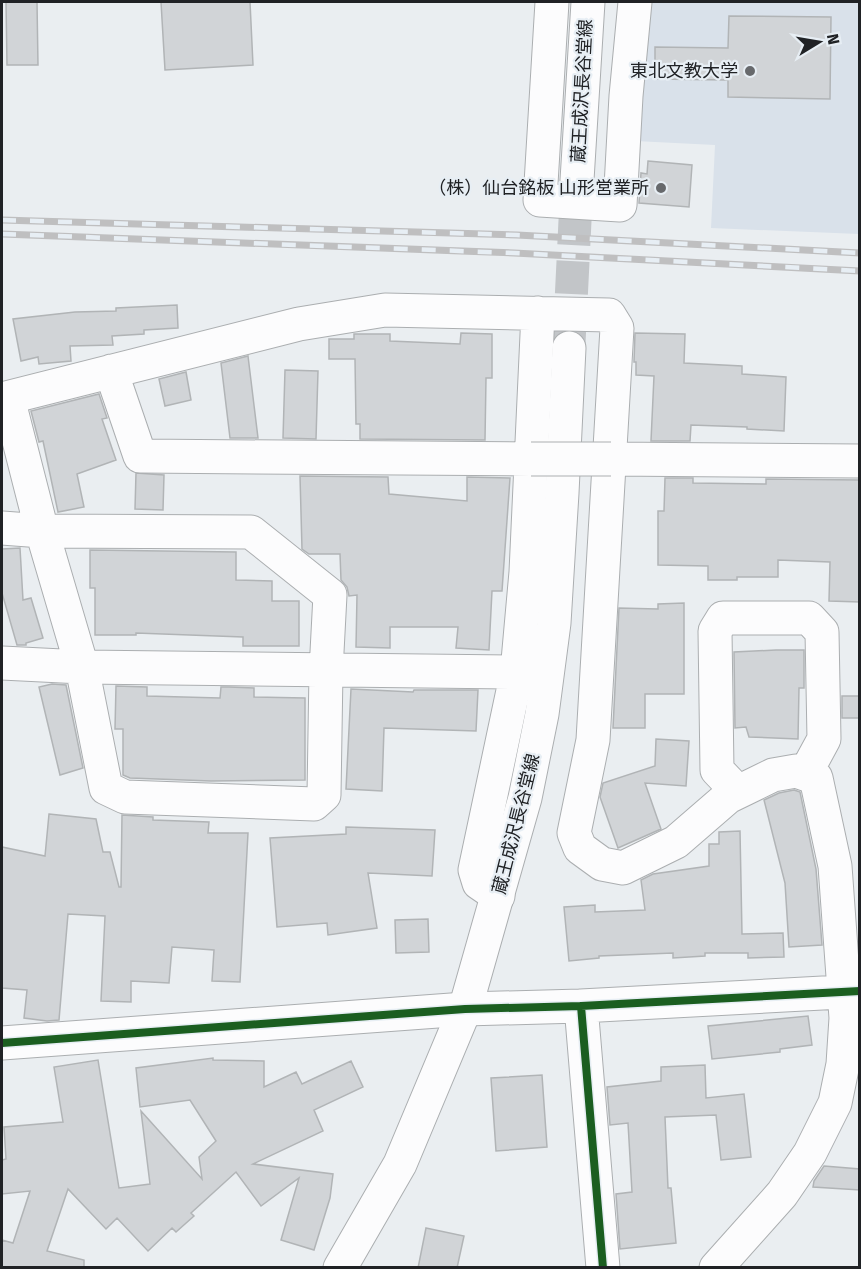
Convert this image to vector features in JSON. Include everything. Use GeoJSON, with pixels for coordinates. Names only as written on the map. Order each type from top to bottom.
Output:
{"type":"FeatureCollection","features":[{"type":"Feature","properties":{"kind":"main road"},"geometry":{"type":"LineString","coordinates":[[552,2],[540,200],[620,205],[626,96],[635,2]]}},
{"type":"Feature","properties":{"kind":"main road","name":"蔵王成沢長谷堂線"},"geometry":{"type":"LineString","coordinates":[[577,180],[588,2]]}},
{"type":"Feature","properties":{"kind":"main road"},"geometry":{"type":"LineString","coordinates":[[2,528],[42,531],[250,532],[330,595],[324,795],[314,804],[125,797],[106,788],[82,667],[42,531],[4,399],[298,324],[385,310],[609,315],[617,328],[593,740],[574,833],[580,848],[602,864],[623,868],[676,842],[728,797],[773,775],[796,771],[816,778],[836,866],[851,991],[836,1103],[810,1154],[782,1194],[716,1268]]}},
{"type":"Feature","properties":{"kind":"main road"},"geometry":{"type":"LineString","coordinates":[[498,896],[479,883],[475,870],[517,672],[526,572],[538,313]]}},
{"type":"Feature","properties":{"kind":"main road","name":"蔵王成沢長谷堂線"},"geometry":{"type":"LineString","coordinates":[[340,1268],[400,1164],[465,1008],[525,798],[542,714],[554,623],[568,348]]}},
{"type":"Feature","properties":{"kind":"main road"},"geometry":{"type":"LineString","coordinates":[[111,371],[140,456],[860,461]]}},
{"type":"Feature","properties":{"kind":"main road"},"geometry":{"type":"LineString","coordinates":[[738,792],[717,770],[715,631],[723,618],[809,618],[822,632],[824,740],[806,774]]}},
{"type":"Feature","properties":{"kind":"main road"},"geometry":{"type":"LineString","coordinates":[[2,663],[82,667],[517,672]]}},
{"type":"Feature","properties":{"kind":"main road"},"geometry":{"type":"LineString","coordinates":[[2,1042],[465,1008],[581,1006],[851,991]]}},
{"type":"Feature","properties":{"kind":"main road"},"geometry":{"type":"LineString","coordinates":[[581,1006],[603,1268]]}},
{"type":"Feature","properties":{"kind":"shaded area","name":"東北文教大学"},"geometry":{"type":"Polygon","coordinates":[[[645,2],[859,2],[859,234],[711,228],[715,145],[635,141],[645,2]]]}},
{"type":"Feature","properties":{"kind":"building"},"geometry":{"type":"Polygon","coordinates":[[[6,2],[37,2],[38,65],[7,65],[6,2]]]}},
{"type":"Feature","properties":{"kind":"building"},"geometry":{"type":"Polygon","coordinates":[[[161,2],[250,2],[253,65],[165,70],[161,2]]]}},
{"type":"Feature","properties":{"kind":"building"},"geometry":{"type":"Polygon","coordinates":[[[729,16],[831,17],[830,99],[728,97],[728,80],[655,79],[655,47],[728,48],[729,16]]]}},
{"type":"Feature","properties":{"kind":"building","name":"（株）仙台銘板 山形営業所"},"geometry":{"type":"Polygon","coordinates":[[[648,161],[692,165],[689,207],[639,203],[641,173],[647,174],[648,161]]]}},
{"type":"Feature","properties":{"kind":"building"},"geometry":{"type":"Polygon","coordinates":[[[177,305],[178,328],[144,330],[144,334],[112,336],[113,345],[70,346],[71,361],[39,364],[38,357],[21,361],[13,319],[75,312],[116,311],[116,308],[177,305]]]}},
{"type":"Feature","properties":{"kind":"building"},"geometry":{"type":"Polygon","coordinates":[[[461,333],[492,334],[492,378],[486,378],[485,440],[360,439],[360,424],[356,424],[355,359],[329,359],[329,339],[354,339],[354,334],[390,334],[390,341],[460,344],[461,333]]]}},
{"type":"Feature","properties":{"kind":"building"},"geometry":{"type":"Polygon","coordinates":[[[635,333],[685,334],[684,363],[742,366],[742,374],[786,377],[784,431],[691,425],[690,441],[651,441],[654,376],[636,375],[635,333]]]}},
{"type":"Feature","properties":{"kind":"building"},"geometry":{"type":"Polygon","coordinates":[[[248,356],[258,438],[230,438],[221,363],[248,356]]]}},
{"type":"Feature","properties":{"kind":"building"},"geometry":{"type":"Polygon","coordinates":[[[285,370],[318,371],[316,439],[283,438],[285,370]]]}},
{"type":"Feature","properties":{"kind":"building"},"geometry":{"type":"Polygon","coordinates":[[[186,372],[191,400],[165,406],[159,379],[186,372]]]}},
{"type":"Feature","properties":{"kind":"building"},"geometry":{"type":"Polygon","coordinates":[[[99,394],[107,418],[102,419],[116,460],[77,474],[84,507],[58,512],[43,441],[39,442],[31,411],[99,394]]]}},
{"type":"Feature","properties":{"kind":"building"},"geometry":{"type":"Polygon","coordinates":[[[136,473],[164,475],[163,510],[135,509],[136,473]]]}},
{"type":"Feature","properties":{"kind":"building"},"geometry":{"type":"Polygon","coordinates":[[[300,476],[388,477],[389,494],[467,501],[467,477],[510,478],[502,591],[492,591],[489,650],[456,648],[458,627],[390,627],[390,648],[356,647],[357,595],[349,596],[347,587],[341,580],[340,554],[309,554],[302,549],[300,476]]]}},
{"type":"Feature","properties":{"kind":"building"},"geometry":{"type":"Polygon","coordinates":[[[665,478],[693,478],[693,483],[766,484],[766,479],[860,480],[860,602],[829,601],[830,562],[778,560],[778,577],[737,577],[737,580],[708,580],[708,566],[658,565],[658,511],[664,511],[665,478]]]}},
{"type":"Feature","properties":{"kind":"building"},"geometry":{"type":"Polygon","coordinates":[[[20,548],[23,600],[31,598],[43,638],[26,643],[26,645],[17,645],[2,593],[2,549],[20,548]]]}},
{"type":"Feature","properties":{"kind":"building"},"geometry":{"type":"Polygon","coordinates":[[[90,550],[236,552],[236,580],[272,581],[272,601],[299,601],[299,646],[243,646],[243,637],[136,633],[136,635],[95,635],[95,588],[90,588],[90,550]]]}},
{"type":"Feature","properties":{"kind":"building"},"geometry":{"type":"Polygon","coordinates":[[[684,603],[684,694],[645,694],[645,728],[613,728],[619,608],[658,609],[658,604],[684,603]]]}},
{"type":"Feature","properties":{"kind":"building"},"geometry":{"type":"Polygon","coordinates":[[[804,650],[804,688],[799,688],[798,739],[749,737],[746,727],[735,728],[734,652],[804,650]]]}},
{"type":"Feature","properties":{"kind":"building"},"geometry":{"type":"Polygon","coordinates":[[[52,684],[66,685],[83,768],[60,775],[39,687],[52,684]]]}},
{"type":"Feature","properties":{"kind":"building"},"geometry":{"type":"Polygon","coordinates":[[[116,686],[147,687],[147,696],[220,698],[221,687],[229,687],[254,688],[254,697],[305,698],[305,780],[211,781],[130,778],[123,775],[123,729],[115,729],[116,686]]]}},
{"type":"Feature","properties":{"kind":"building"},"geometry":{"type":"Polygon","coordinates":[[[351,689],[413,692],[414,690],[478,690],[476,731],[384,728],[382,791],[346,789],[351,689]]]}},
{"type":"Feature","properties":{"kind":"building"},"geometry":{"type":"Polygon","coordinates":[[[842,696],[860,696],[860,718],[842,718],[842,696]]]}},
{"type":"Feature","properties":{"kind":"building"},"geometry":{"type":"Polygon","coordinates":[[[656,739],[689,741],[686,786],[645,783],[661,829],[618,848],[600,797],[603,783],[655,766],[656,739]]]}},
{"type":"Feature","properties":{"kind":"building"},"geometry":{"type":"Polygon","coordinates":[[[794,790],[800,792],[816,869],[822,945],[789,947],[785,883],[764,800],[779,793],[794,790]]]}},
{"type":"Feature","properties":{"kind":"building"},"geometry":{"type":"Polygon","coordinates":[[[49,814],[96,819],[103,852],[110,852],[119,887],[121,887],[122,815],[153,817],[153,820],[209,822],[208,833],[248,833],[240,982],[212,981],[214,950],[172,947],[169,983],[131,981],[131,1002],[101,1001],[105,916],[68,914],[59,1020],[24,1018],[27,990],[2,988],[2,847],[45,856],[49,814]]]}},
{"type":"Feature","properties":{"kind":"building"},"geometry":{"type":"Polygon","coordinates":[[[346,827],[435,830],[432,876],[368,873],[377,928],[328,935],[327,923],[277,927],[270,838],[346,834],[346,827]]]}},
{"type":"Feature","properties":{"kind":"building"},"geometry":{"type":"Polygon","coordinates":[[[740,831],[742,934],[783,933],[784,957],[748,958],[748,953],[705,953],[705,956],[673,958],[673,953],[599,956],[599,958],[569,961],[564,907],[595,905],[595,912],[645,910],[641,880],[653,874],[709,866],[709,844],[719,844],[719,832],[740,831]]]}},
{"type":"Feature","properties":{"kind":"building"},"geometry":{"type":"Polygon","coordinates":[[[428,919],[429,952],[396,953],[395,920],[428,919]]]}},
{"type":"Feature","properties":{"kind":"building"},"geometry":{"type":"Polygon","coordinates":[[[808,1016],[812,1045],[780,1049],[780,1052],[712,1059],[708,1026],[808,1016]]]}},
{"type":"Feature","properties":{"kind":"building"},"geometry":{"type":"Polygon","coordinates":[[[213,1058],[213,1060],[264,1061],[264,1087],[296,1072],[302,1084],[351,1061],[363,1087],[314,1110],[323,1131],[253,1164],[333,1174],[330,1198],[314,1250],[281,1240],[299,1178],[261,1206],[236,1172],[191,1213],[194,1216],[176,1232],[172,1228],[148,1251],[117,1218],[106,1229],[68,1189],[47,1251],[84,1260],[84,1268],[2,1268],[2,1240],[13,1243],[30,1191],[2,1194],[2,1160],[6,1159],[4,1127],[63,1122],[54,1067],[98,1060],[119,1188],[150,1184],[141,1111],[202,1179],[199,1157],[216,1141],[190,1100],[140,1107],[136,1068],[213,1058]]]}},
{"type":"Feature","properties":{"kind":"building"},"geometry":{"type":"Polygon","coordinates":[[[705,1065],[706,1098],[744,1094],[751,1157],[721,1160],[716,1115],[665,1117],[668,1188],[671,1188],[676,1243],[620,1249],[616,1194],[632,1192],[628,1123],[610,1125],[607,1087],[661,1081],[661,1067],[705,1065]]]}},
{"type":"Feature","properties":{"kind":"building"},"geometry":{"type":"Polygon","coordinates":[[[542,1075],[547,1147],[496,1151],[491,1078],[542,1075]]]}},
{"type":"Feature","properties":{"kind":"building"},"geometry":{"type":"Polygon","coordinates":[[[824,1166],[860,1169],[860,1190],[813,1187],[814,1181],[824,1166]]]}},
{"type":"Feature","properties":{"kind":"building"},"geometry":{"type":"Polygon","coordinates":[[[426,1228],[464,1236],[457,1268],[418,1268],[426,1228]]]}},
{"type":"Feature","properties":{"kind":"tunnel"},"geometry":{"type":"LineString","coordinates":[[569,343],[577,180]]}},
{"type":"Feature","properties":{"kind":"railway"},"geometry":{"type":"LineString","coordinates":[[2,220],[517,235],[860,253]]}},
{"type":"Feature","properties":{"kind":"railway"},"geometry":{"type":"LineString","coordinates":[[2,234],[514,253],[860,271]]}},
{"type":"Feature","properties":{"kind":"cycle path"},"geometry":{"type":"LineString","coordinates":[[2,1043],[465,1009],[581,1006],[860,991]]}},
{"type":"Feature","properties":{"kind":"cycle path"},"geometry":{"type":"LineString","coordinates":[[581,1006],[603,1268]]}},
{"type":"Feature","properties":{"kind":"place","name":"東北文教大学"},"geometry":{"type":"Point","coordinates":[750,71]}},
{"type":"Feature","properties":{"kind":"place","name":"（株）仙台銘板 山形営業所"},"geometry":{"type":"Point","coordinates":[661,188]}}]}
